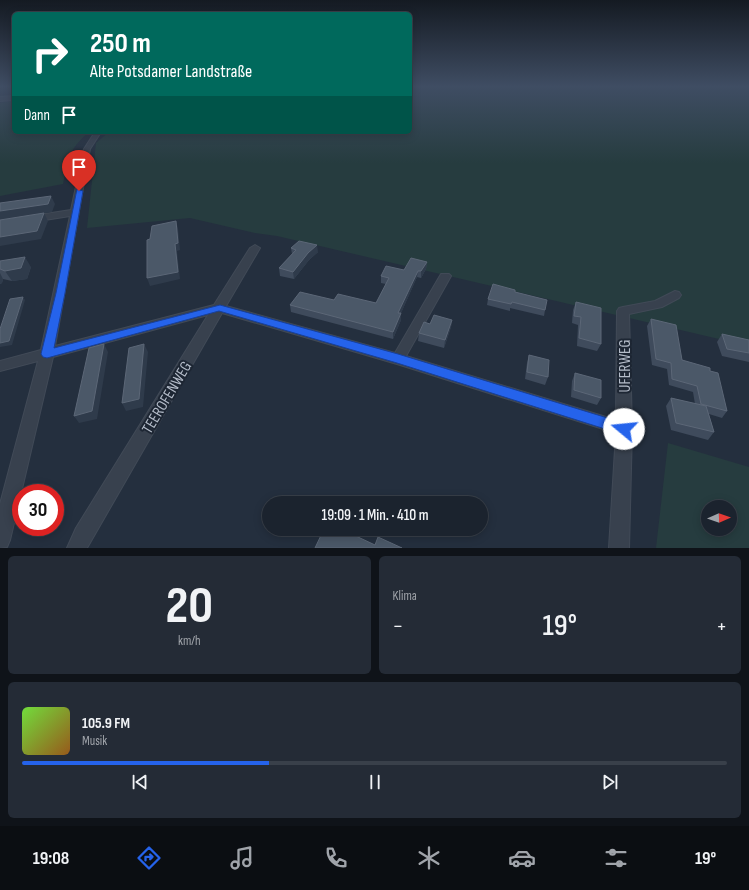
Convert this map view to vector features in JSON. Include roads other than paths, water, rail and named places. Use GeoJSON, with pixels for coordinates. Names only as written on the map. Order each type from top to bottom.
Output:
{"type":"FeatureCollection","features":[{"type":"Feature","properties":{"kind":"street"},"geometry":{"type":"LineString","coordinates":[[0,540],[47,354],[87,149],[97,134]]}},
{"type":"Feature","properties":{"kind":"street"},"geometry":{"type":"LineString","coordinates":[[22,221],[75,212]]}},
{"type":"Feature","properties":{"kind":"street","name":"TEEROFENWEG"},"geometry":{"type":"LineString","coordinates":[[77,548],[83,535],[255,248]]}},
{"type":"Feature","properties":{"kind":"street"},"geometry":{"type":"LineString","coordinates":[[398,359],[445,276]]}},
{"type":"Feature","properties":{"kind":"street","name":"UFERWEG"},"geometry":{"type":"LineString","coordinates":[[619,548],[624,429],[623,311],[658,304],[675,295]]}},
{"type":"Feature","properties":{"kind":"street"},"geometry":{"type":"LineString","coordinates":[[0,366],[220,308],[398,359],[624,429]]}}]}
